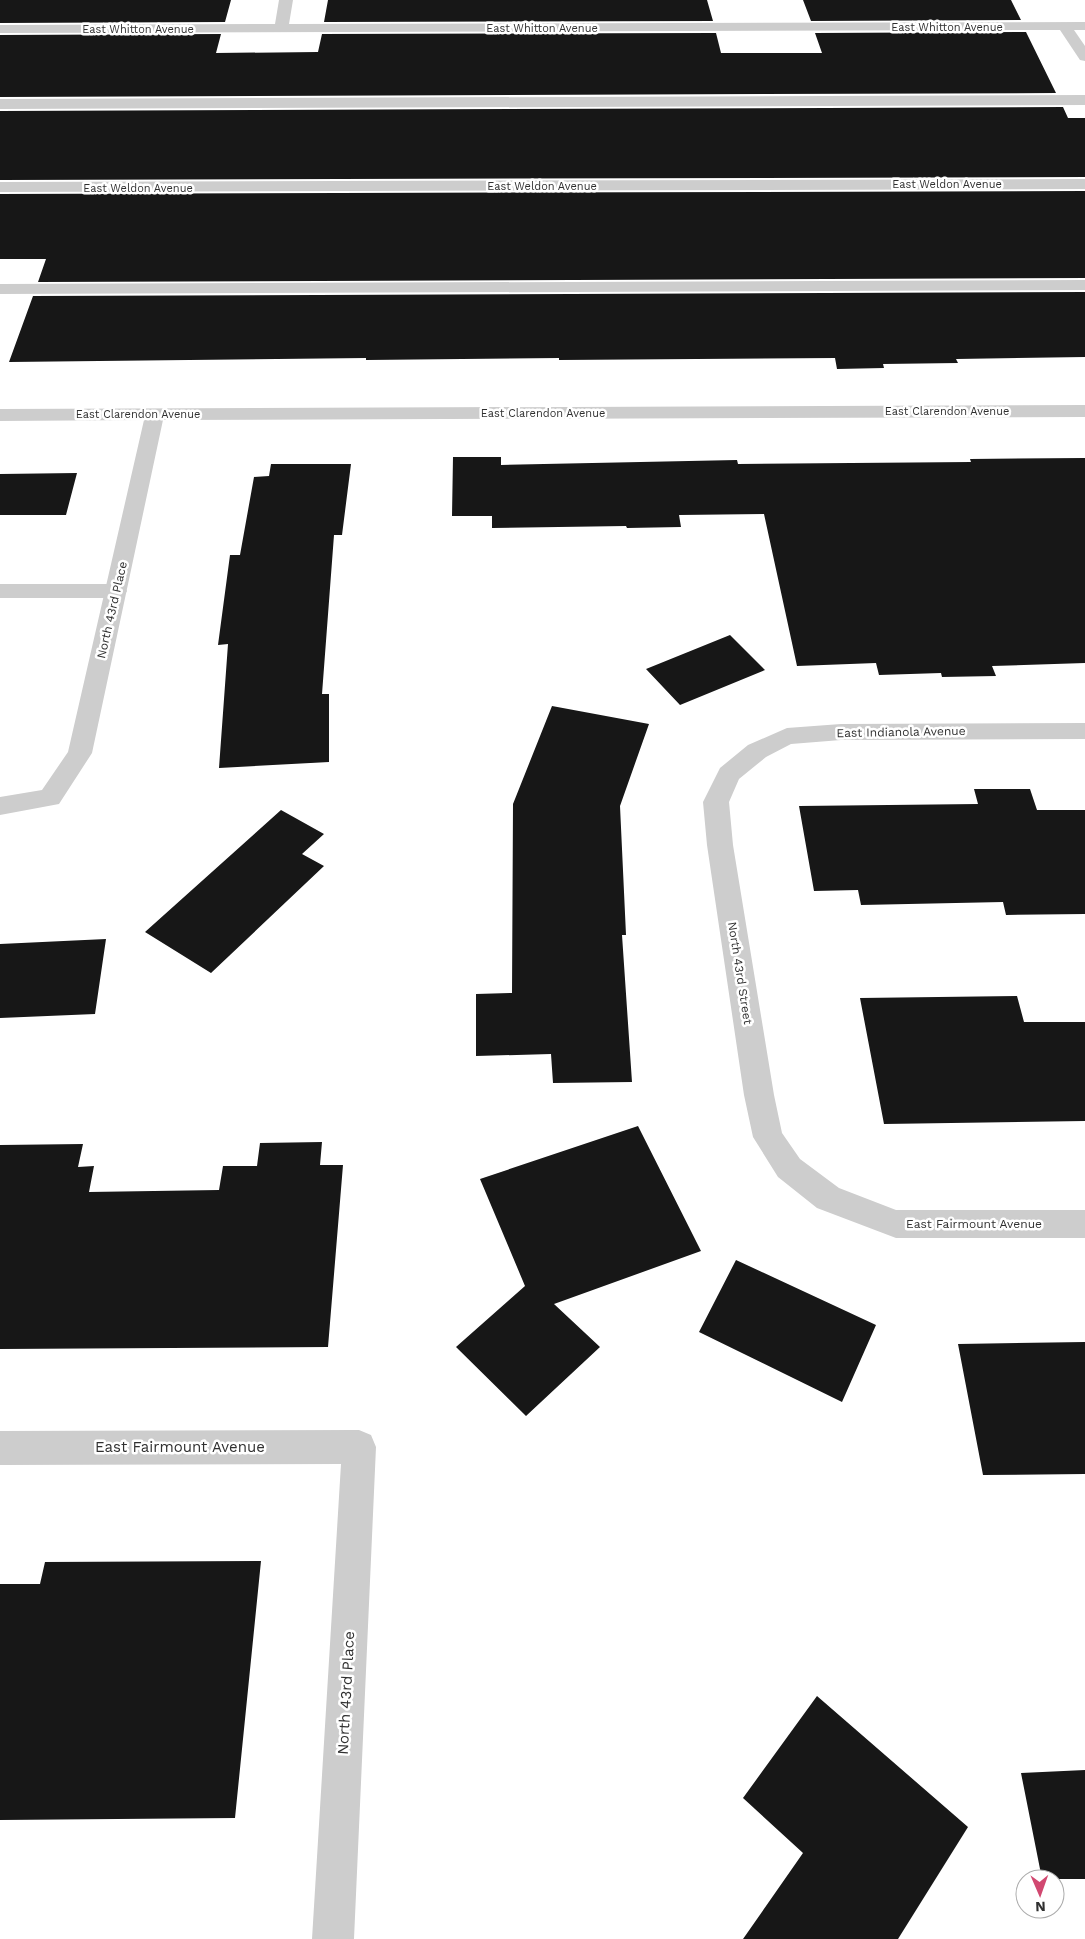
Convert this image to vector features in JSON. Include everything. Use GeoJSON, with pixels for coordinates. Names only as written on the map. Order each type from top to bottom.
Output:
{"type":"FeatureCollection","features":[{"type":"Feature","properties":{"kind":"street"},"geometry":{"type":"LineString","coordinates":[[280,28],[286,0]]}},
{"type":"Feature","properties":{"kind":"street"},"geometry":{"type":"LineString","coordinates":[[1065,26],[1085,57]]}},
{"type":"Feature","properties":{"kind":"street","name":"East Whitton Avenue"},"geometry":{"type":"LineString","coordinates":[[0,29],[1085,26]]}},
{"type":"Feature","properties":{"kind":"street"},"geometry":{"type":"LineString","coordinates":[[0,104],[1085,100]]}},
{"type":"Feature","properties":{"kind":"street","name":"East Weldon Avenue"},"geometry":{"type":"LineString","coordinates":[[0,187],[1085,184]]}},
{"type":"Feature","properties":{"kind":"street"},"geometry":{"type":"LineString","coordinates":[[0,289],[1085,285]]}},
{"type":"Feature","properties":{"kind":"street","name":"East Clarendon Avenue"},"geometry":{"type":"LineString","coordinates":[[0,415],[1085,411]]}},
{"type":"Feature","properties":{"kind":"street","name":"North 43rd Place"},"geometry":{"type":"LineString","coordinates":[[0,806],[50,798],[80,753],[155,414]]}},
{"type":"Feature","properties":{"kind":"street"},"geometry":{"type":"LineString","coordinates":[[0,591],[116,591]]}},
{"type":"Feature","properties":{"kind":"street","name":"East Indianola Avenue"},"geometry":{"type":"LineString","coordinates":[[729,774],[757,750],[787,736],[841,732],[1085,731]]}},
{"type":"Feature","properties":{"kind":"street","name":"North 43rd Street"},"geometry":{"type":"LineString","coordinates":[[729,774],[716,802],[722,855],[759,1096],[768,1137],[789,1168]]}},
{"type":"Feature","properties":{"kind":"street","name":"East Fairmount Avenue"},"geometry":{"type":"LineString","coordinates":[[789,1168],[828,1198],[896,1224],[1085,1224]]}},
{"type":"Feature","properties":{"kind":"street","name":"North 43rd Place"},"geometry":{"type":"LineString","coordinates":[[333,1939],[359,1447]]}},
{"type":"Feature","properties":{"kind":"street","name":"East Fairmount Avenue"},"geometry":{"type":"LineString","coordinates":[[0,1448],[359,1447]]}},
{"type":"Feature","properties":{"kind":"building"},"geometry":{"type":"Polygon","coordinates":[[[0,0],[231,0],[225,22],[0,23],[0,0]]]}},
{"type":"Feature","properties":{"kind":"building"},"geometry":{"type":"Polygon","coordinates":[[[328,0],[707,0],[713,21],[324,22],[328,0]]]}},
{"type":"Feature","properties":{"kind":"building"},"geometry":{"type":"Polygon","coordinates":[[[803,0],[1011,0],[1021,20],[811,21],[803,0]]]}},
{"type":"Feature","properties":{"kind":"building"},"geometry":{"type":"Polygon","coordinates":[[[1026,32],[1056,93],[0,97],[0,35],[221,34],[216,53],[318,52],[322,34],[716,33],[721,53],[822,53],[815,33],[1026,32]]]}},
{"type":"Feature","properties":{"kind":"building"},"geometry":{"type":"Polygon","coordinates":[[[1063,107],[1068,118],[1085,118],[1085,177],[0,180],[0,111],[1063,107]]]}},
{"type":"Feature","properties":{"kind":"building"},"geometry":{"type":"Polygon","coordinates":[[[1085,191],[1085,278],[38,282],[46,259],[0,259],[0,194],[1085,191]]]}},
{"type":"Feature","properties":{"kind":"building"},"geometry":{"type":"Polygon","coordinates":[[[1085,292],[1085,357],[956,359],[958,363],[883,364],[884,368],[837,369],[835,358],[366,360],[366,358],[9,362],[33,296],[1085,292]]]}},
{"type":"Feature","properties":{"kind":"building"},"geometry":{"type":"Polygon","coordinates":[[[453,457],[501,457],[501,465],[737,460],[738,464],[971,462],[970,459],[1085,458],[1085,663],[992,666],[996,676],[942,677],[941,673],[879,675],[876,663],[797,666],[764,514],[679,515],[681,527],[492,528],[492,516],[452,516],[453,457]]]}},
{"type":"Feature","properties":{"kind":"building"},"geometry":{"type":"Polygon","coordinates":[[[271,464],[351,464],[342,535],[334,535],[322,694],[329,694],[329,762],[219,768],[228,644],[218,645],[230,555],[240,555],[254,477],[269,476],[271,464]]]}},
{"type":"Feature","properties":{"kind":"building"},"geometry":{"type":"Polygon","coordinates":[[[77,473],[66,515],[0,515],[0,474],[77,473]]]}},
{"type":"Feature","properties":{"kind":"building"},"geometry":{"type":"Polygon","coordinates":[[[730,635],[765,670],[680,705],[646,669],[730,635]]]}},
{"type":"Feature","properties":{"kind":"building"},"geometry":{"type":"Polygon","coordinates":[[[552,706],[649,724],[620,806],[626,935],[622,935],[632,1082],[553,1083],[551,1054],[476,1056],[476,994],[512,993],[513,804],[552,706]]]}},
{"type":"Feature","properties":{"kind":"building"},"geometry":{"type":"Polygon","coordinates":[[[974,789],[1030,789],[1037,810],[1085,810],[1085,914],[1006,915],[1003,902],[861,905],[858,890],[814,891],[799,806],[978,804],[974,789]]]}},
{"type":"Feature","properties":{"kind":"building"},"geometry":{"type":"Polygon","coordinates":[[[281,810],[324,834],[302,854],[324,866],[211,973],[145,932],[281,810]]]}},
{"type":"Feature","properties":{"kind":"building"},"geometry":{"type":"Polygon","coordinates":[[[106,939],[95,1014],[0,1018],[0,944],[106,939]]]}},
{"type":"Feature","properties":{"kind":"building"},"geometry":{"type":"Polygon","coordinates":[[[1017,996],[1024,1022],[1085,1022],[1085,1121],[884,1124],[860,998],[1017,996]]]}},
{"type":"Feature","properties":{"kind":"building"},"geometry":{"type":"Polygon","coordinates":[[[638,1126],[701,1251],[554,1304],[600,1347],[526,1416],[456,1347],[525,1286],[480,1179],[638,1126]]]}},
{"type":"Feature","properties":{"kind":"building"},"geometry":{"type":"Polygon","coordinates":[[[322,1142],[320,1165],[343,1165],[328,1347],[0,1349],[0,1145],[83,1144],[78,1167],[94,1166],[89,1192],[219,1190],[223,1166],[257,1166],[260,1143],[322,1142]]]}},
{"type":"Feature","properties":{"kind":"building"},"geometry":{"type":"Polygon","coordinates":[[[736,1260],[876,1325],[842,1402],[699,1332],[736,1260]]]}},
{"type":"Feature","properties":{"kind":"building"},"geometry":{"type":"Polygon","coordinates":[[[1085,1342],[1085,1474],[983,1475],[958,1344],[1085,1342]]]}},
{"type":"Feature","properties":{"kind":"building"},"geometry":{"type":"Polygon","coordinates":[[[261,1561],[235,1818],[0,1820],[0,1584],[40,1584],[45,1562],[261,1561]]]}},
{"type":"Feature","properties":{"kind":"building"},"geometry":{"type":"Polygon","coordinates":[[[817,1696],[968,1827],[898,1939],[743,1939],[803,1853],[743,1798],[817,1696]]]}},
{"type":"Feature","properties":{"kind":"building"},"geometry":{"type":"Polygon","coordinates":[[[1085,1770],[1085,1879],[1065,1879],[1065,1869],[1040,1869],[1021,1773],[1085,1770]]]}}]}
